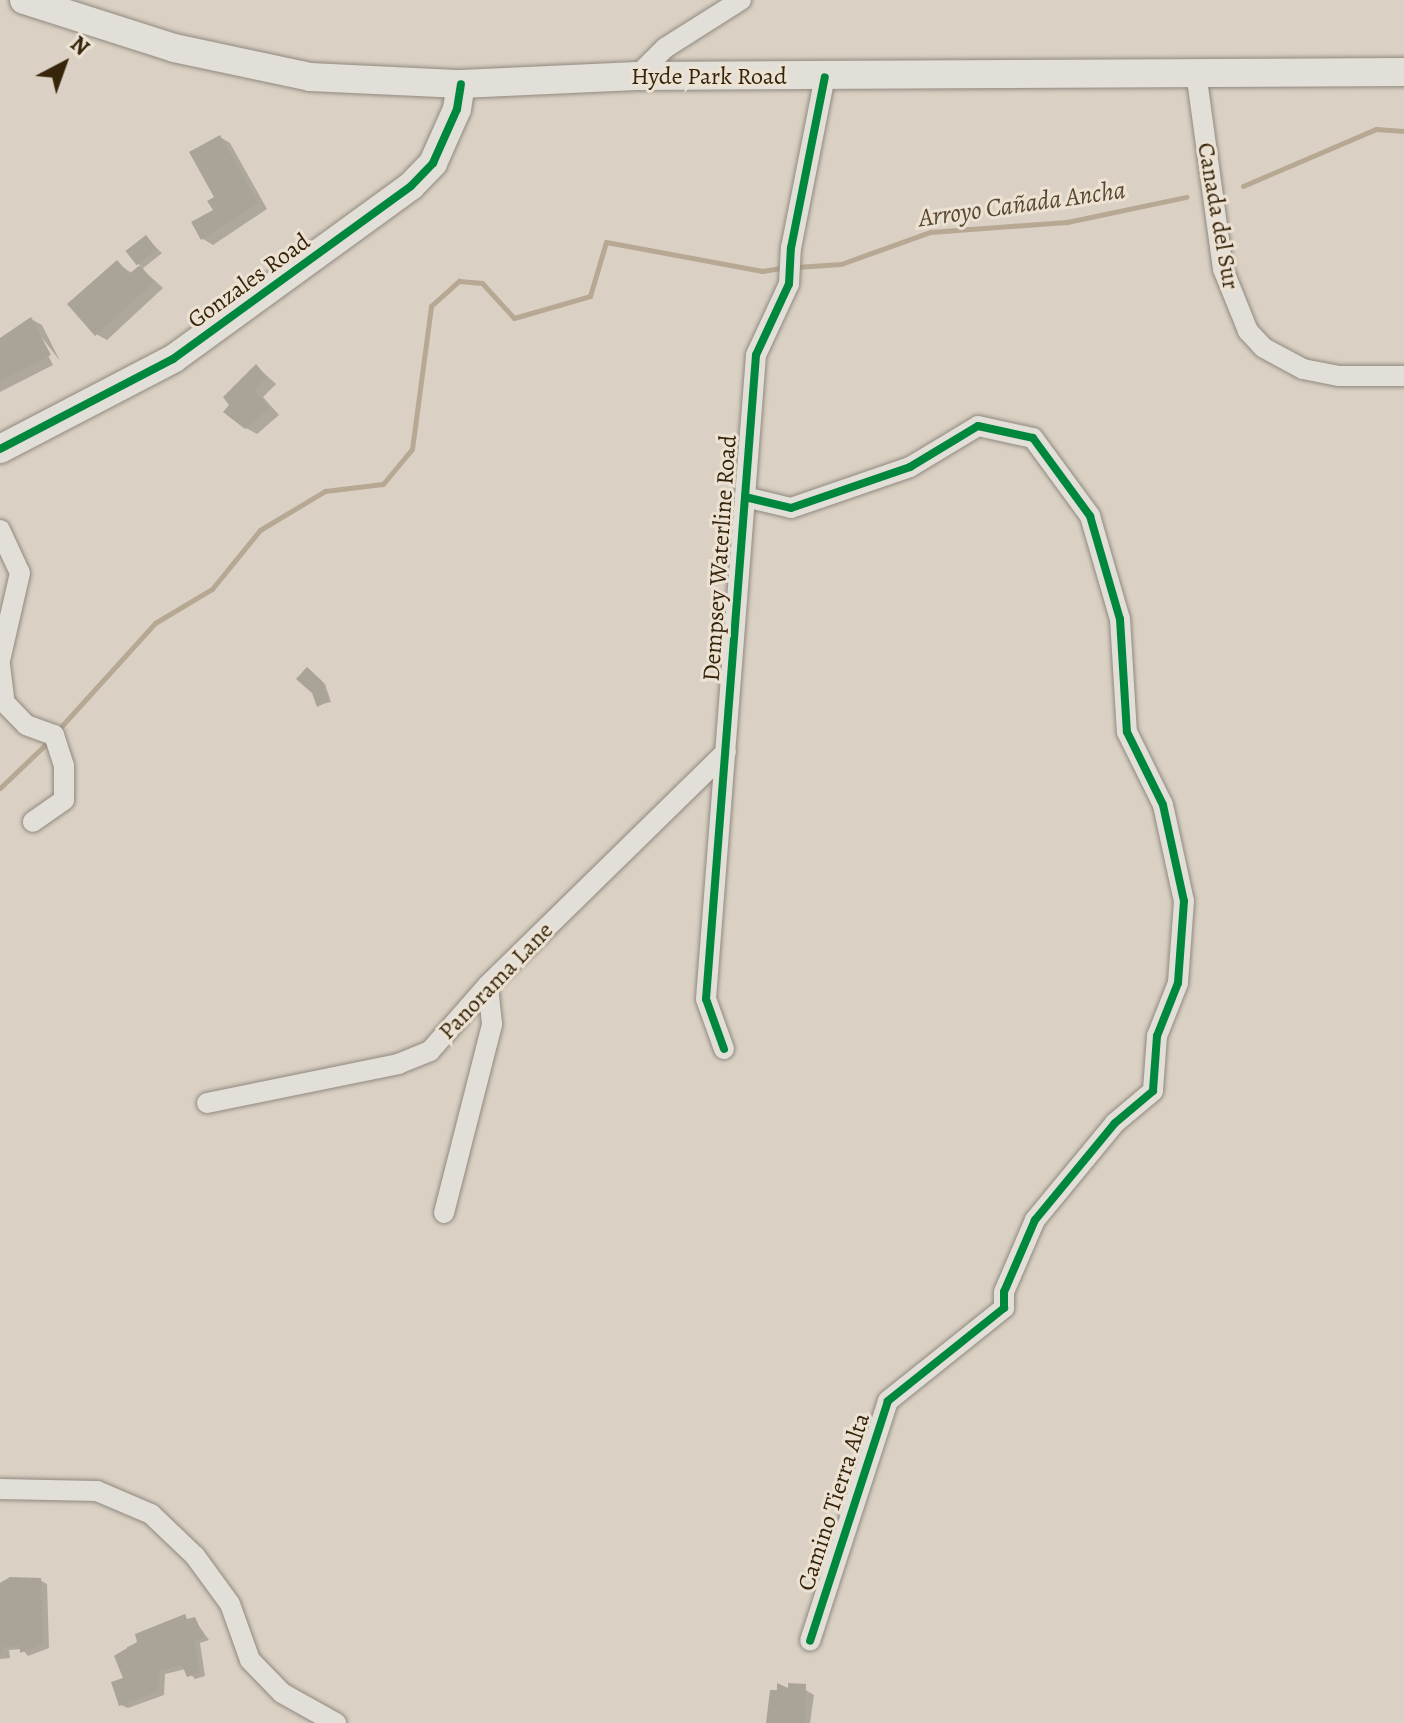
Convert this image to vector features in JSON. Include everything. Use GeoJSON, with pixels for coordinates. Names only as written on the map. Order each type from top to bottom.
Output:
{"type":"FeatureCollection","features":[{"type":"Feature","properties":{"kind":"main road","name":"Hyde Park Road"},"geometry":{"type":"LineString","coordinates":[[24,0],[174,48],[310,77],[461,84],[637,76],[1404,72]]}},
{"type":"Feature","properties":{"kind":"main road","name":"Gonzales Road"},"geometry":{"type":"LineString","coordinates":[[0,449],[173,359],[411,186],[433,163],[457,109],[461,84]]}},
{"type":"Feature","properties":{"kind":"street"},"geometry":{"type":"LineString","coordinates":[[637,76],[665,48],[741,0]]}},
{"type":"Feature","properties":{"kind":"street","name":"Canada del Sur"},"geometry":{"type":"LineString","coordinates":[[1196,72],[1223,269],[1248,331],[1264,348],[1303,369],[1339,376],[1404,376]]}},
{"type":"Feature","properties":{"kind":"street","name":"Dempsey Waterline Road"},"geometry":{"type":"LineString","coordinates":[[724,1049],[706,999],[756,355],[789,284],[791,248],[825,77]]}},
{"type":"Feature","properties":{"kind":"street","name":"Camino Tierra Alta"},"geometry":{"type":"LineString","coordinates":[[745,497],[791,508],[910,467],[978,426],[1033,438],[1090,516],[1120,619],[1127,732],[1163,805],[1184,901],[1178,983],[1157,1036],[1153,1091],[1115,1123],[1035,1220],[1004,1292],[1004,1308],[888,1401],[810,1641]]}},
{"type":"Feature","properties":{"kind":"street"},"geometry":{"type":"LineString","coordinates":[[0,530],[20,573],[0,663],[5,703],[26,725],[54,735],[64,766],[64,800],[33,822]]}},
{"type":"Feature","properties":{"kind":"street","name":"Panorama Lane"},"geometry":{"type":"LineString","coordinates":[[207,1103],[398,1064],[430,1051],[488,985],[726,752]]}},
{"type":"Feature","properties":{"kind":"street"},"geometry":{"type":"LineString","coordinates":[[444,1213],[492,1024],[488,985]]}},
{"type":"Feature","properties":{"kind":"street"},"geometry":{"type":"LineString","coordinates":[[0,1489],[97,1491],[151,1514],[195,1556],[230,1604],[250,1660],[282,1693],[336,1723]]}},
{"type":"Feature","properties":{"kind":"building"},"geometry":{"type":"Polygon","coordinates":[[[220,135],[258,203],[201,240],[191,222],[213,210],[207,201],[214,197],[189,152],[220,135]]]}},
{"type":"Feature","properties":{"kind":"building"},"geometry":{"type":"Polygon","coordinates":[[[146,235],[157,249],[137,265],[126,251],[146,235]]]}},
{"type":"Feature","properties":{"kind":"building"},"geometry":{"type":"Polygon","coordinates":[[[117,260],[129,274],[140,265],[154,282],[95,336],[67,304],[117,260]]]}},
{"type":"Feature","properties":{"kind":"building"},"geometry":{"type":"Polygon","coordinates":[[[31,317],[51,355],[0,381],[0,338],[31,317]]]}},
{"type":"Feature","properties":{"kind":"building"},"geometry":{"type":"Polygon","coordinates":[[[256,364],[267,377],[254,390],[269,408],[245,429],[223,412],[229,405],[223,397],[256,364]]]}},
{"type":"Feature","properties":{"kind":"building"},"geometry":{"type":"Polygon","coordinates":[[[307,667],[322,681],[329,701],[317,707],[312,693],[296,679],[307,667]]]}},
{"type":"Feature","properties":{"kind":"building"},"geometry":{"type":"Polygon","coordinates":[[[10,1577],[41,1578],[43,1644],[20,1653],[20,1646],[3,1647],[0,1656],[0,1583],[10,1577]]]}},
{"type":"Feature","properties":{"kind":"building"},"geometry":{"type":"Polygon","coordinates":[[[185,1614],[187,1619],[195,1617],[204,1637],[194,1640],[199,1673],[187,1677],[182,1665],[159,1671],[158,1691],[119,1706],[111,1682],[123,1678],[114,1656],[137,1642],[135,1634],[185,1614]]]}},
{"type":"Feature","properties":{"kind":"building"},"geometry":{"type":"Polygon","coordinates":[[[777,1683],[788,1688],[788,1683],[806,1684],[805,1723],[766,1723],[770,1690],[777,1690],[777,1683]]]}},
{"type":"Feature","properties":{"kind":"waterway","name":"Arroyo Cañada Ancha"},"geometry":{"type":"LineString","coordinates":[[1243,186],[1376,129],[1404,131]]}},
{"type":"Feature","properties":{"kind":"waterway","name":"Arroyo Cañada Ancha"},"geometry":{"type":"LineString","coordinates":[[796,267],[841,264],[930,232],[1067,222],[1186,197]]}},
{"type":"Feature","properties":{"kind":"waterway","name":"Arroyo Cañada Ancha"},"geometry":{"type":"LineString","coordinates":[[58,730],[155,623],[212,589],[260,530],[325,491],[383,484],[412,449],[431,306],[459,281],[482,283],[514,318],[590,296],[606,242],[762,271],[786,267]]}},
{"type":"Feature","properties":{"kind":"waterway","name":"Arroyo Cañada Ancha"},"geometry":{"type":"LineString","coordinates":[[0,788],[49,741]]}},
{"type":"Feature","properties":{"kind":"cycle path"},"geometry":{"type":"LineString","coordinates":[[724,1049],[706,999],[756,355],[789,284],[791,248],[825,77]]}},
{"type":"Feature","properties":{"kind":"cycle path"},"geometry":{"type":"LineString","coordinates":[[0,449],[173,359],[411,186],[433,163],[457,109],[461,84]]}},
{"type":"Feature","properties":{"kind":"cycle path"},"geometry":{"type":"LineString","coordinates":[[745,497],[791,508],[910,467],[978,426],[1033,438],[1090,516],[1120,619],[1127,732],[1163,805],[1184,901],[1178,983],[1157,1036],[1153,1091],[1115,1123],[1035,1220],[1004,1292],[1004,1308],[888,1401],[810,1641]]}}]}
